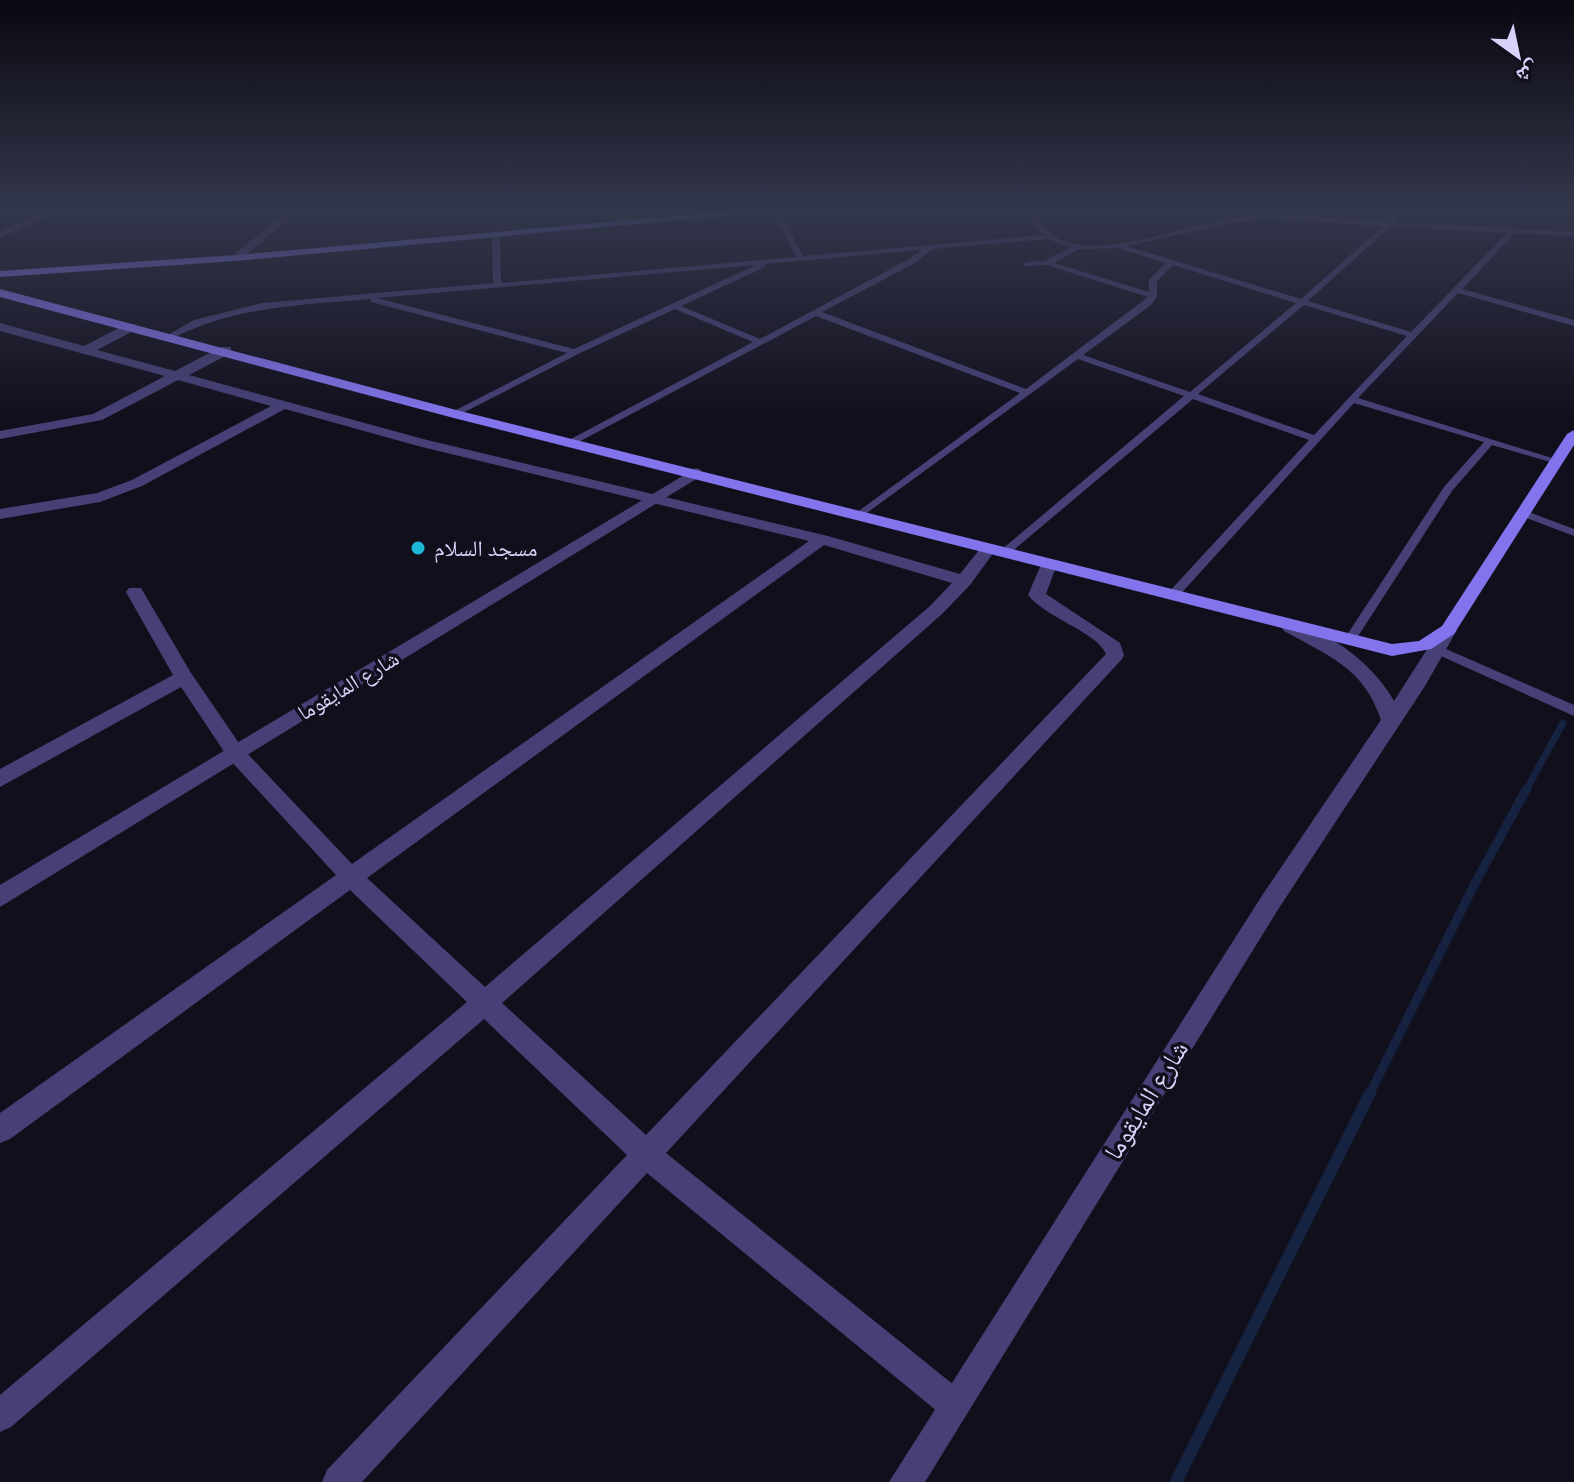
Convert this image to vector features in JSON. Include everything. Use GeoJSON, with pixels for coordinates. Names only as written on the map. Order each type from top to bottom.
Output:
{"type":"FeatureCollection","features":[{"type":"Feature","properties":{"kind":"main road"},"geometry":{"type":"LineString","coordinates":[[63,279],[45,288],[113,322]]}},
{"type":"Feature","properties":{"kind":"main road"},"geometry":{"type":"LineString","coordinates":[[2,294],[226,350],[455,414],[1290,627],[1392,650],[1425,645],[1448,630],[1574,434]]}},
{"type":"Feature","properties":{"kind":"street"},"geometry":{"type":"LineString","coordinates":[[0,327],[423,443],[822,539],[964,581]]}},
{"type":"Feature","properties":{"kind":"street"},"geometry":{"type":"LineString","coordinates":[[84,351],[131,327]]}},
{"type":"Feature","properties":{"kind":"street"},"geometry":{"type":"LineString","coordinates":[[0,435],[97,417],[226,350]]}},
{"type":"Feature","properties":{"kind":"street"},"geometry":{"type":"LineString","coordinates":[[0,514],[100,497],[137,483],[283,405]]}},
{"type":"Feature","properties":{"kind":"street","name":"شارع المايقوما"},"geometry":{"type":"LineString","coordinates":[[0,897],[696,473]]}},
{"type":"Feature","properties":{"kind":"street"},"geometry":{"type":"LineString","coordinates":[[0,1129],[822,539]]}},
{"type":"Feature","properties":{"kind":"street"},"geometry":{"type":"LineString","coordinates":[[0,1416],[483,1004],[936,610],[997,550]]}},
{"type":"Feature","properties":{"kind":"street"},"geometry":{"type":"LineString","coordinates":[[339,1482],[1115,655],[1114,647],[1106,640],[1067,621],[1037,595],[1049,564]]}},
{"type":"Feature","properties":{"kind":"street"},"geometry":{"type":"LineString","coordinates":[[135,592],[184,677],[236,754],[350,876],[648,1156],[954,1405]]}},
{"type":"Feature","properties":{"kind":"street"},"geometry":{"type":"LineString","coordinates":[[1290,627],[1365,670],[1386,698],[1391,720]]}},
{"type":"Feature","properties":{"kind":"street","name":"شارع المايقوما"},"geometry":{"type":"LineString","coordinates":[[906,1482],[1271,901],[1448,630]]}},
{"type":"Feature","properties":{"kind":"street"},"geometry":{"type":"LineString","coordinates":[[0,779],[184,677]]}},
{"type":"Feature","properties":{"kind":"lane"},"geometry":{"type":"LineString","coordinates":[[497,279],[497,287]]}},
{"type":"Feature","properties":{"kind":"lane"},"geometry":{"type":"LineString","coordinates":[[170,336],[197,322],[262,306],[577,279]]}},
{"type":"Feature","properties":{"kind":"lane"},"geometry":{"type":"LineString","coordinates":[[455,414],[575,352],[732,279]]}},
{"type":"Feature","properties":{"kind":"lane"},"geometry":{"type":"LineString","coordinates":[[573,442],[877,279]]}},
{"type":"Feature","properties":{"kind":"lane"},"geometry":{"type":"LineString","coordinates":[[1099,279],[1153,296]]}},
{"type":"Feature","properties":{"kind":"lane"},"geometry":{"type":"LineString","coordinates":[[860,515],[1148,303],[1153,296],[1154,279]]}},
{"type":"Feature","properties":{"kind":"lane"},"geometry":{"type":"LineString","coordinates":[[1223,279],[1412,335]]}},
{"type":"Feature","properties":{"kind":"lane"},"geometry":{"type":"LineString","coordinates":[[997,550],[1190,396],[1327,279]]}},
{"type":"Feature","properties":{"kind":"lane"},"geometry":{"type":"LineString","coordinates":[[1172,596],[1466,279]]}},
{"type":"Feature","properties":{"kind":"lane"},"geometry":{"type":"LineString","coordinates":[[1455,290],[1574,323]]}},
{"type":"Feature","properties":{"kind":"lane"},"geometry":{"type":"LineString","coordinates":[[363,298],[575,352]]}},
{"type":"Feature","properties":{"kind":"lane"},"geometry":{"type":"LineString","coordinates":[[675,306],[760,342]]}},
{"type":"Feature","properties":{"kind":"lane"},"geometry":{"type":"LineString","coordinates":[[814,312],[1026,392]]}},
{"type":"Feature","properties":{"kind":"lane"},"geometry":{"type":"LineString","coordinates":[[1078,356],[1317,439]]}},
{"type":"Feature","properties":{"kind":"lane"},"geometry":{"type":"LineString","coordinates":[[1352,399],[1557,461]]}},
{"type":"Feature","properties":{"kind":"lane"},"geometry":{"type":"LineString","coordinates":[[1349,641],[1448,489],[1490,441]]}},
{"type":"Feature","properties":{"kind":"lane"},"geometry":{"type":"LineString","coordinates":[[1523,513],[1574,533]]}},
{"type":"Feature","properties":{"kind":"lane"},"geometry":{"type":"LineString","coordinates":[[1437,649],[1574,711]]}},
{"type":"Feature","properties":{"kind":"waterway"},"geometry":{"type":"LineString","coordinates":[[1526,790],[1563,723]]}},
{"type":"Feature","properties":{"kind":"waterway"},"geometry":{"type":"LineString","coordinates":[[1370,1093],[1473,887],[1527,788]]}},
{"type":"Feature","properties":{"kind":"waterway"},"geometry":{"type":"LineString","coordinates":[[1176,1482],[1370,1093]]}},
{"type":"Feature","properties":{"kind":"place","name":"مسجد السلام"},"geometry":{"type":"Point","coordinates":[418,548]}}]}
